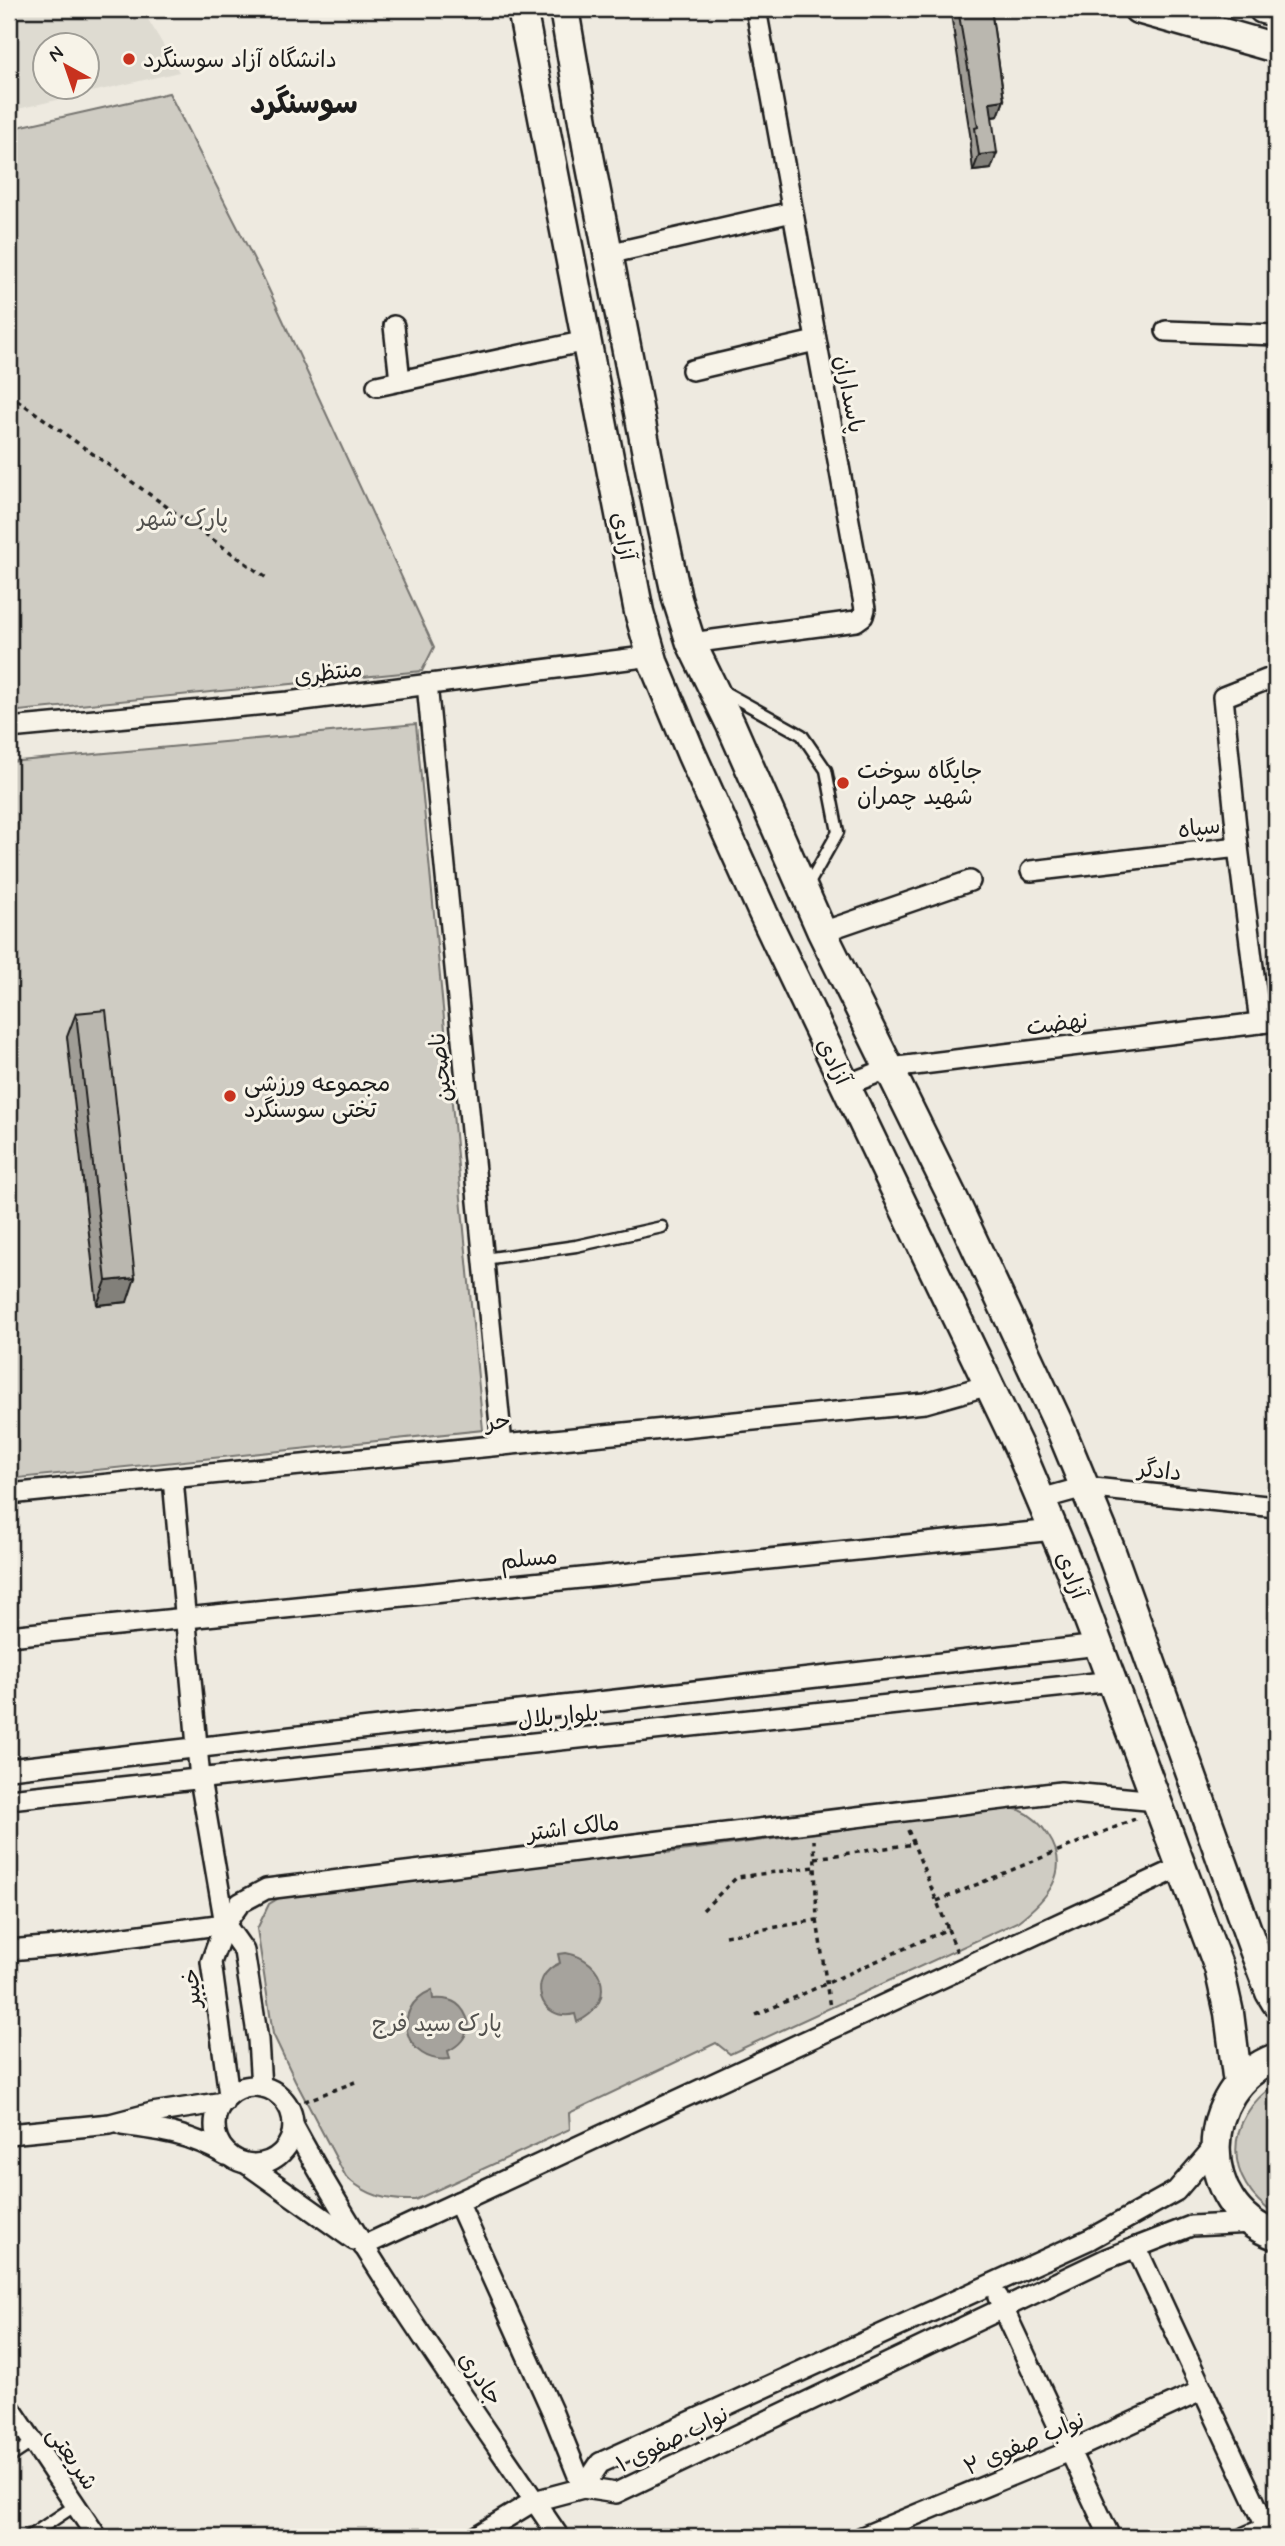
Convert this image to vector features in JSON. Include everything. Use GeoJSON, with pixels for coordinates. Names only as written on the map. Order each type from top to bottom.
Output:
{"type":"FeatureCollection","features":[{"type":"Feature","properties":{"kind":"main road","name":"آزادی"},"geometry":{"type":"LineString","coordinates":[[522,9],[639,612],[652,656],[691,753],[757,900],[989,1385],[1054,1530],[1219,1968],[1229,2013],[1238,2084]]}},
{"type":"Feature","properties":{"kind":"main road","name":"آزادی"},"geometry":{"type":"LineString","coordinates":[[564,9],[608,254],[671,575],[691,643],[822,932],[1054,1412],[1114,1559],[1266,1981],[1276,2002]]}},
{"type":"Feature","properties":{"kind":"main road"},"geometry":{"type":"LineString","coordinates":[[1138,9],[1276,48]]}},
{"type":"Feature","properties":{"kind":"main road"},"geometry":{"type":"LineString","coordinates":[[1263,9],[1276,12]]}},
{"type":"Feature","properties":{"kind":"main road"},"geometry":{"type":"LineString","coordinates":[[1265,2229],[1237,2208],[1225,2189],[1217,2169],[1214,2147],[1217,2124],[1225,2103],[1238,2084],[1254,2070],[1276,2058]]}},
{"type":"Feature","properties":{"kind":"street","name":"پاسداران"},"geometry":{"type":"LineString","coordinates":[[691,643],[856,621],[863,616],[865,609],[756,9]]}},
{"type":"Feature","properties":{"kind":"street"},"geometry":{"type":"LineString","coordinates":[[608,254],[793,212]]}},
{"type":"Feature","properties":{"kind":"street"},"geometry":{"type":"LineString","coordinates":[[394,326],[400,381]]}},
{"type":"Feature","properties":{"kind":"street"},"geometry":{"type":"LineString","coordinates":[[1166,331],[1276,335]]}},
{"type":"Feature","properties":{"kind":"street"},"geometry":{"type":"LineString","coordinates":[[377,386],[586,341]]}},
{"type":"Feature","properties":{"kind":"street"},"geometry":{"type":"LineString","coordinates":[[692,370],[815,341]]}},
{"type":"Feature","properties":{"kind":"street","name":"منتظری"},"geometry":{"type":"LineString","coordinates":[[9,728],[275,703],[652,656]]}},
{"type":"Feature","properties":{"kind":"street"},"geometry":{"type":"LineString","coordinates":[[1238,847],[1223,696],[1276,676]]}},
{"type":"Feature","properties":{"kind":"street","name":"ناصحین"},"geometry":{"type":"LineString","coordinates":[[427,684],[502,1445]]}},
{"type":"Feature","properties":{"kind":"street","name":"سپاه"},"geometry":{"type":"LineString","coordinates":[[1031,871],[1238,847],[1268,1022]]}},
{"type":"Feature","properties":{"kind":"street"},"geometry":{"type":"LineString","coordinates":[[822,932],[970,881]]}},
{"type":"Feature","properties":{"kind":"street","name":"نهضت"},"geometry":{"type":"LineString","coordinates":[[846,1085],[890,1068],[1268,1022]]}},
{"type":"Feature","properties":{"kind":"street","name":"حر"},"geometry":{"type":"LineString","coordinates":[[9,1494],[925,1403],[989,1385]]}},
{"type":"Feature","properties":{"kind":"street"},"geometry":{"type":"LineString","coordinates":[[173,1479],[200,1779],[225,1924],[244,1951],[258,2040],[261,2087]]}},
{"type":"Feature","properties":{"kind":"street","name":"دادگر"},"geometry":{"type":"LineString","coordinates":[[1041,1499],[1084,1486],[1276,1507]]}},
{"type":"Feature","properties":{"kind":"street","name":"مسلم"},"geometry":{"type":"LineString","coordinates":[[9,1636],[1054,1530]]}},
{"type":"Feature","properties":{"kind":"street","name":"بلوار بلال"},"geometry":{"type":"LineString","coordinates":[[9,1769],[1098,1645]]}},
{"type":"Feature","properties":{"kind":"street","name":"بلوار بلال"},"geometry":{"type":"LineString","coordinates":[[9,1799],[1113,1681]]}},
{"type":"Feature","properties":{"kind":"street","name":"مالک اشتر"},"geometry":{"type":"LineString","coordinates":[[225,1924],[240,1903],[266,1889],[1061,1792],[1159,1805]]}},
{"type":"Feature","properties":{"kind":"street"},"geometry":{"type":"LineString","coordinates":[[226,2098],[218,2110],[215,2126],[219,2143],[239,2160],[363,2246],[1181,1867]]}},
{"type":"Feature","properties":{"kind":"street"},"geometry":{"type":"LineString","coordinates":[[9,1950],[225,1924]]}},
{"type":"Feature","properties":{"kind":"street","name":"خیبر"},"geometry":{"type":"LineString","coordinates":[[225,1924],[211,1962],[226,2098]]}},
{"type":"Feature","properties":{"kind":"street"},"geometry":{"type":"LineString","coordinates":[[9,2134],[110,2124],[226,2098],[245,2087],[261,2087],[278,2093],[292,2116],[290,2141],[279,2155],[263,2164],[239,2160],[209,2144],[173,2131],[110,2124]]}},
{"type":"Feature","properties":{"kind":"street","name":"جادری"},"geometry":{"type":"LineString","coordinates":[[292,2116],[363,2246],[559,2537]]}},
{"type":"Feature","properties":{"kind":"street","name":"نواب صفوی ۱"},"geometry":{"type":"LineString","coordinates":[[1214,2147],[1176,2191],[1090,2239],[600,2463],[583,2488],[616,2493],[1105,2259],[1191,2226],[1265,2229]]}},
{"type":"Feature","properties":{"kind":"street"},"geometry":{"type":"LineString","coordinates":[[458,2202],[552,2411],[583,2488],[534,2501],[475,2537]]}},
{"type":"Feature","properties":{"kind":"street"},"geometry":{"type":"LineString","coordinates":[[1136,2247],[1268,2532],[1245,2537]]}},
{"type":"Feature","properties":{"kind":"street"},"geometry":{"type":"LineString","coordinates":[[992,2284],[1110,2537]]}},
{"type":"Feature","properties":{"kind":"street","name":"نواب صفوی ۲"},"geometry":{"type":"LineString","coordinates":[[862,2537],[1070,2451],[1203,2390]]}},
{"type":"Feature","properties":{"kind":"street","name":"شریعتی"},"geometry":{"type":"LineString","coordinates":[[9,2406],[97,2537]]}},
{"type":"Feature","properties":{"kind":"lane"},"geometry":{"type":"LineString","coordinates":[[711,685],[802,735],[825,770],[838,832],[805,891]]}},
{"type":"Feature","properties":{"kind":"lane"},"geometry":{"type":"LineString","coordinates":[[484,1259],[576,1246],[662,1227]]}},
{"type":"Feature","properties":{"kind":"lane"},"geometry":{"type":"LineString","coordinates":[[9,2458],[33,2442]]}},
{"type":"Feature","properties":{"kind":"lane"},"geometry":{"type":"LineString","coordinates":[[27,2537],[76,2505]]}},
{"type":"Feature","properties":{"kind":"path"},"geometry":{"type":"LineString","coordinates":[[9,394],[268,579]]}},
{"type":"Feature","properties":{"kind":"path"},"geometry":{"type":"LineString","coordinates":[[937,1901],[1159,1805]]}},
{"type":"Feature","properties":{"kind":"path"},"geometry":{"type":"LineString","coordinates":[[901,1811],[963,1968]]}},
{"type":"Feature","properties":{"kind":"path"},"geometry":{"type":"LineString","coordinates":[[813,1822],[817,1920],[834,2028]]}},
{"type":"Feature","properties":{"kind":"path"},"geometry":{"type":"LineString","coordinates":[[815,1858],[914,1844]]}},
{"type":"Feature","properties":{"kind":"path"},"geometry":{"type":"LineString","coordinates":[[703,1910],[737,1877],[815,1867]]}},
{"type":"Feature","properties":{"kind":"path"},"geometry":{"type":"LineString","coordinates":[[725,1936],[817,1920]]}},
{"type":"Feature","properties":{"kind":"path"},"geometry":{"type":"LineString","coordinates":[[755,2015],[948,1929]]}},
{"type":"Feature","properties":{"kind":"path"},"geometry":{"type":"LineString","coordinates":[[292,2116],[355,2082]]}},
{"type":"Feature","properties":{"kind":"shaded area","name":"دانشگاه آزاد سوسنگرد"},"geometry":{"type":"Polygon","coordinates":[[[9,9],[142,9],[179,72],[102,90],[102,32],[32,32],[32,102],[48,102],[9,111],[9,9]]]}},
{"type":"Feature","properties":{"kind":"shaded area"},"geometry":{"type":"Polygon","coordinates":[[[558,1954],[580,1957],[590,1964],[598,1973],[602,1984],[598,2005],[577,2022],[575,2014],[553,2012],[541,1997],[543,1978],[560,1963],[558,1954]]]}},
{"type":"Feature","properties":{"kind":"shaded area"},"geometry":{"type":"Polygon","coordinates":[[[432,1990],[433,1999],[446,1999],[461,2007],[469,2024],[462,2040],[448,2051],[450,2059],[435,2058],[422,2053],[413,2045],[408,2034],[406,2021],[410,2009],[418,1998],[432,1990]]]}},
{"type":"Feature","properties":{"kind":"green space","name":"پارک شهر"},"geometry":{"type":"Polygon","coordinates":[[[169,93],[264,279],[434,647],[422,671],[9,712],[9,129],[169,93]]]}},
{"type":"Feature","properties":{"kind":"green space","name":"مجموعه ورزشی تختی سوسنگرد"},"geometry":{"type":"Polygon","coordinates":[[[416,724],[483,1430],[9,1479],[9,762],[416,724]]]}},
{"type":"Feature","properties":{"kind":"green space","name":"پارک سید فرج"},"geometry":{"type":"Polygon","coordinates":[[[993,1805],[1020,1810],[1036,1820],[1055,1848],[1058,1861],[1057,1873],[1046,1895],[1017,1922],[730,2054],[716,2043],[569,2113],[570,2129],[415,2200],[395,2200],[378,2196],[362,2189],[346,2177],[273,2034],[257,1929],[269,1904],[291,1891],[662,1844],[666,1853],[856,1828],[855,1821],[993,1805]]]}},
{"type":"Feature","properties":{"kind":"green space"},"geometry":{"type":"Polygon","coordinates":[[[1276,2084],[1276,2215],[1259,2201],[1246,2185],[1236,2150],[1246,2114],[1259,2098],[1276,2084]]]}},
{"type":"Feature","properties":{"kind":"building"},"geometry":{"type":"Polygon","coordinates":[[[958,9],[991,9],[1004,100],[990,102],[997,153],[979,155],[975,128],[978,127],[958,9]]]}},
{"type":"Feature","properties":{"kind":"building"},"geometry":{"type":"Polygon","coordinates":[[[106,1010],[135,1278],[106,1281],[76,1013],[106,1010]]]}},
{"type":"Feature","properties":{"kind":"place","name":"دانشگاه آزاد سوسنگرد"},"geometry":{"type":"Point","coordinates":[129,59]}},
{"type":"Feature","properties":{"kind":"place","name":"جایگاه سوخت شهید چمران"},"geometry":{"type":"Point","coordinates":[843,783]}},
{"type":"Feature","properties":{"kind":"place","name":"مجموعه ورزشی تختی سوسنگرد"},"geometry":{"type":"Point","coordinates":[230,1096]}},
{"type":"Feature","properties":{"kind":"district","name":"سوسنگرد"},"geometry":{"type":"Point","coordinates":[304,103]}}]}
